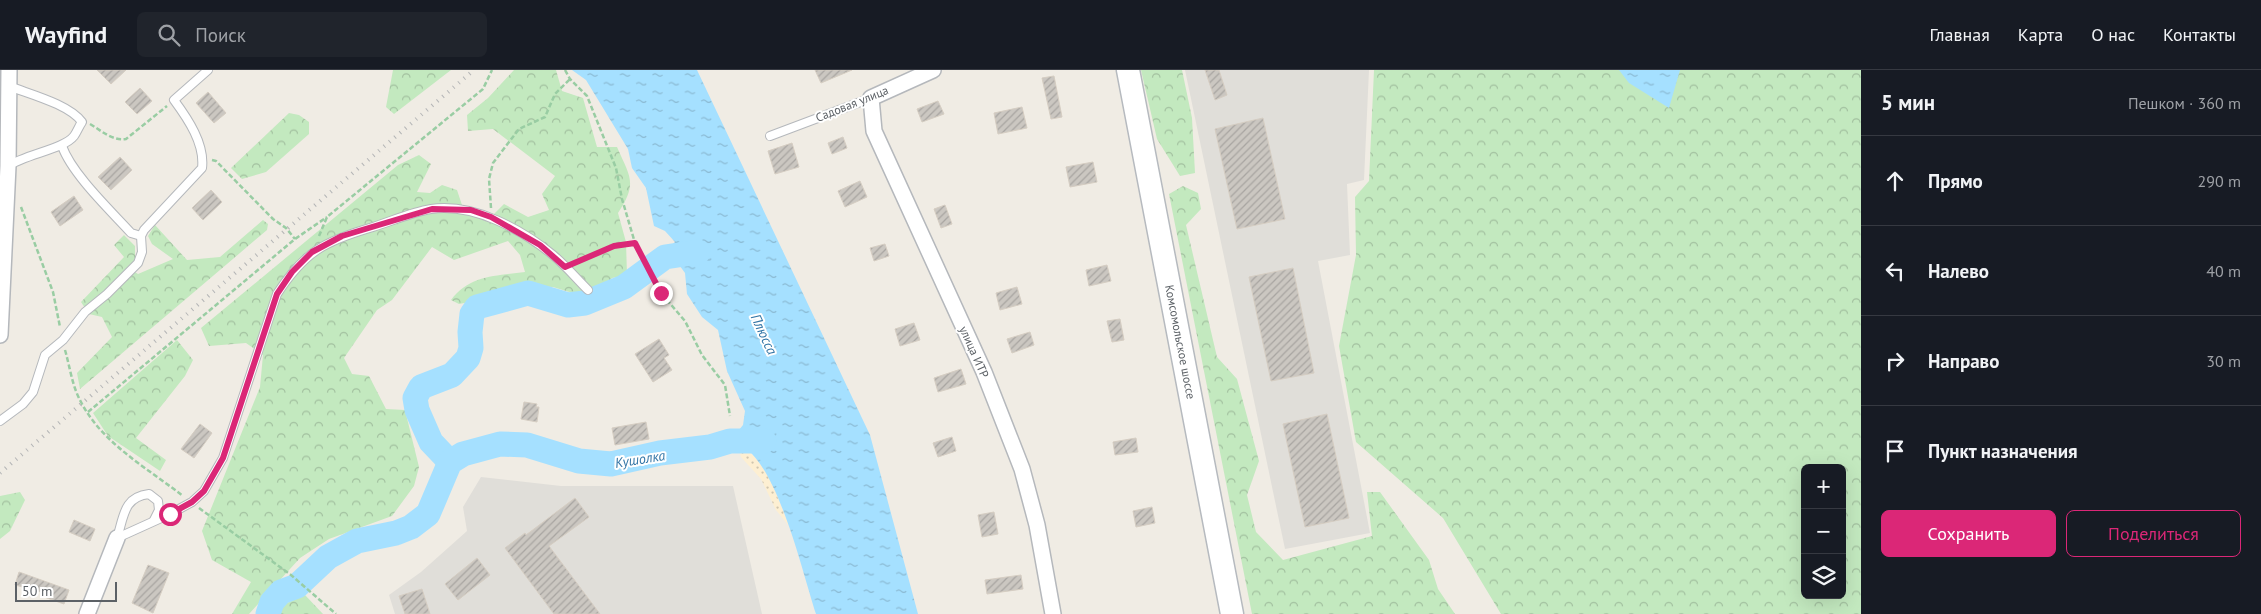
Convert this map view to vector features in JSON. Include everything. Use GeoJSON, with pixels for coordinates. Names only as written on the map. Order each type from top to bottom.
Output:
{"type":"FeatureCollection","features":[{"type":"Feature","properties":{"kind":"main road","name":"Комсомольское шоссе"},"geometry":{"type":"LineString","coordinates":[[1128,70],[1232,614]]}},
{"type":"Feature","properties":{"kind":"street"},"geometry":{"type":"LineString","coordinates":[[0,334],[4,165],[9,70]]}},
{"type":"Feature","properties":{"kind":"street","name":"Садовая улица"},"geometry":{"type":"LineString","coordinates":[[871,98],[933,70]]}},
{"type":"Feature","properties":{"kind":"street","name":"улица ИТР"},"geometry":{"type":"LineString","coordinates":[[871,98],[874,131],[984,372],[1022,469],[1038,525],[1054,614]]}},
{"type":"Feature","properties":{"kind":"street"},"geometry":{"type":"LineString","coordinates":[[86,614],[117,538]]}},
{"type":"Feature","properties":{"kind":"lane"},"geometry":{"type":"LineString","coordinates":[[0,421],[23,404],[33,392],[45,355],[63,340],[85,312],[108,294],[138,263],[142,252],[141,236],[144,230],[202,168],[203,157],[185,115],[174,100],[208,70]]}},
{"type":"Feature","properties":{"kind":"lane"},"geometry":{"type":"LineString","coordinates":[[4,165],[29,155],[62,146],[74,137],[82,122],[77,116],[58,105],[9,86]]}},
{"type":"Feature","properties":{"kind":"lane","name":"Садовая улица"},"geometry":{"type":"LineString","coordinates":[[770,136],[871,98]]}},
{"type":"Feature","properties":{"kind":"lane"},"geometry":{"type":"LineString","coordinates":[[62,146],[65,154],[98,196],[131,233],[141,236]]}},
{"type":"Feature","properties":{"kind":"lane"},"geometry":{"type":"LineString","coordinates":[[117,538],[192,502],[204,491],[223,458],[277,294],[292,272],[312,252],[342,236],[432,209],[471,210],[491,217],[540,245],[588,290]]}},
{"type":"Feature","properties":{"kind":"lane"},"geometry":{"type":"LineString","coordinates":[[117,538],[130,501],[138,496],[149,494],[158,501],[158,510],[154,520]]}},
{"type":"Feature","properties":{"kind":"path"},"geometry":{"type":"LineString","coordinates":[[88,412],[294,240],[327,217],[483,90],[492,70]]}},
{"type":"Feature","properties":{"kind":"path"},"geometry":{"type":"LineString","coordinates":[[565,70],[570,79],[587,96],[616,168],[622,199],[635,243],[651,277],[661,293],[685,320],[702,355],[725,385],[730,416]]}},
{"type":"Feature","properties":{"kind":"path"},"geometry":{"type":"LineString","coordinates":[[491,217],[489,179],[493,163],[519,129],[545,117],[555,94],[570,79]]}},
{"type":"Feature","properties":{"kind":"path"},"geometry":{"type":"LineString","coordinates":[[82,122],[91,124],[112,138],[126,139],[174,100]]}},
{"type":"Feature","properties":{"kind":"path"},"geometry":{"type":"LineString","coordinates":[[203,157],[216,161],[273,219],[286,228],[294,240]]}},
{"type":"Feature","properties":{"kind":"path"},"geometry":{"type":"LineString","coordinates":[[19,202],[53,292],[75,390],[107,438],[291,575],[336,614]]}},
{"type":"Feature","properties":{"kind":"path"},"geometry":{"type":"LineString","coordinates":[[312,252],[327,217]]}},
{"type":"Feature","properties":{"kind":"path"},"geometry":{"type":"LineString","coordinates":[[565,267],[614,246],[635,243]]}},
{"type":"Feature","properties":{"kind":"shaded area"},"geometry":{"type":"Polygon","coordinates":[[[1185,70],[1369,70],[1364,180],[1347,184],[1350,255],[1318,261],[1370,533],[1285,549],[1185,70]]]}},
{"type":"Feature","properties":{"kind":"shaded area"},"geometry":{"type":"Polygon","coordinates":[[[481,477],[561,486],[733,486],[762,614],[395,614],[389,595],[421,572],[467,531],[463,507],[481,477]]]}},
{"type":"Feature","properties":{"kind":"green space"},"geometry":{"type":"Polygon","coordinates":[[[393,70],[451,70],[394,114],[386,107],[393,70]]]}},
{"type":"Feature","properties":{"kind":"green space"},"geometry":{"type":"Polygon","coordinates":[[[514,70],[556,70],[562,91],[583,98],[597,147],[617,147],[630,180],[628,194],[618,213],[626,242],[627,275],[612,278],[600,291],[576,294],[553,287],[527,286],[496,297],[459,304],[451,300],[458,292],[475,281],[494,276],[525,272],[520,255],[508,241],[454,260],[432,247],[392,300],[377,310],[344,358],[352,374],[369,376],[386,409],[405,410],[419,467],[414,486],[392,516],[329,539],[300,558],[249,614],[232,614],[251,582],[212,560],[202,531],[260,387],[263,355],[246,343],[209,346],[201,328],[398,165],[419,155],[431,164],[417,192],[430,193],[442,185],[457,190],[465,214],[487,221],[504,204],[528,217],[549,210],[542,194],[555,176],[493,129],[468,131],[467,115],[488,98],[514,70]]]}},
{"type":"Feature","properties":{"kind":"green space"},"geometry":{"type":"Polygon","coordinates":[[[1141,70],[1182,70],[1192,118],[1195,173],[1180,176],[1157,139],[1141,70]]]}},
{"type":"Feature","properties":{"kind":"green space"},"geometry":{"type":"Polygon","coordinates":[[[1374,70],[1861,70],[1861,614],[1501,614],[1443,518],[1356,442],[1339,346],[1356,255],[1355,197],[1369,181],[1374,70]]]}},
{"type":"Feature","properties":{"kind":"green space"},"geometry":{"type":"Polygon","coordinates":[[[289,113],[299,115],[309,122],[309,134],[266,172],[242,179],[231,168],[289,113]]]}},
{"type":"Feature","properties":{"kind":"green space"},"geometry":{"type":"Polygon","coordinates":[[[1183,186],[1198,193],[1201,209],[1186,225],[1217,357],[1237,379],[1259,461],[1247,495],[1256,532],[1283,560],[1372,536],[1367,492],[1380,492],[1429,560],[1438,589],[1455,614],[1252,614],[1169,194],[1183,186]]]}},
{"type":"Feature","properties":{"kind":"green space"},"geometry":{"type":"Polygon","coordinates":[[[263,220],[268,224],[267,230],[80,389],[77,373],[112,337],[102,317],[89,314],[81,302],[124,257],[114,245],[124,235],[135,246],[135,260],[130,269],[138,274],[173,259],[152,244],[148,236],[155,225],[187,260],[220,257],[263,220]]]}},
{"type":"Feature","properties":{"kind":"green space"},"geometry":{"type":"Polygon","coordinates":[[[177,340],[193,360],[185,376],[136,438],[166,460],[160,471],[108,436],[93,413],[177,340]]]}},
{"type":"Feature","properties":{"kind":"green space"},"geometry":{"type":"Polygon","coordinates":[[[20,492],[25,500],[10,531],[0,539],[0,496],[20,492]]]}},
{"type":"Feature","properties":{"kind":"green space"},"geometry":{"type":"Polygon","coordinates":[[[305,595],[323,614],[276,614],[278,607],[305,595]]]}},
{"type":"Feature","properties":{"kind":"sand"},"geometry":{"type":"Polygon","coordinates":[[[737,444],[756,459],[770,480],[789,526],[776,510],[761,479],[741,457],[737,444]]]}},
{"type":"Feature","properties":{"kind":"water","name":"Плюсса"},"geometry":{"type":"Polygon","coordinates":[[[572,70],[697,70],[870,435],[918,614],[816,614],[789,526],[770,481],[759,463],[747,449],[730,441],[743,425],[745,411],[727,371],[718,330],[702,317],[687,294],[685,273],[677,262],[665,257],[667,249],[675,242],[665,231],[654,226],[646,188],[632,168],[628,149],[586,80],[572,70]]]}},
{"type":"Feature","properties":{"kind":"water"},"geometry":{"type":"Polygon","coordinates":[[[1619,70],[1680,70],[1669,108],[1629,83],[1619,70]]]}},
{"type":"Feature","properties":{"kind":"building"},"geometry":{"type":"Polygon","coordinates":[[[97,70],[126,70],[111,84],[97,70]]]}},
{"type":"Feature","properties":{"kind":"building"},"geometry":{"type":"Polygon","coordinates":[[[815,70],[852,70],[821,83],[815,70]]]}},
{"type":"Feature","properties":{"kind":"building"},"geometry":{"type":"Polygon","coordinates":[[[1205,70],[1219,70],[1227,95],[1215,100],[1205,70]]]}},
{"type":"Feature","properties":{"kind":"building"},"geometry":{"type":"Polygon","coordinates":[[[1054,76],[1062,117],[1051,119],[1042,78],[1054,76]]]}},
{"type":"Feature","properties":{"kind":"building"},"geometry":{"type":"Polygon","coordinates":[[[140,88],[152,101],[137,114],[125,102],[140,88]]]}},
{"type":"Feature","properties":{"kind":"building"},"geometry":{"type":"Polygon","coordinates":[[[208,92],[226,113],[214,123],[196,103],[208,92]]]}},
{"type":"Feature","properties":{"kind":"building"},"geometry":{"type":"Polygon","coordinates":[[[938,101],[944,114],[922,122],[917,109],[938,101]]]}},
{"type":"Feature","properties":{"kind":"building"},"geometry":{"type":"Polygon","coordinates":[[[1022,107],[1027,128],[998,134],[994,113],[1022,107]]]}},
{"type":"Feature","properties":{"kind":"building"},"geometry":{"type":"Polygon","coordinates":[[[1263,118],[1285,219],[1237,229],[1215,129],[1263,118]]]}},
{"type":"Feature","properties":{"kind":"building"},"geometry":{"type":"Polygon","coordinates":[[[843,137],[847,148],[832,154],[828,143],[843,137]]]}},
{"type":"Feature","properties":{"kind":"building"},"geometry":{"type":"Polygon","coordinates":[[[792,143],[799,167],[775,174],[768,151],[792,143]]]}},
{"type":"Feature","properties":{"kind":"building"},"geometry":{"type":"Polygon","coordinates":[[[120,157],[132,170],[111,190],[98,177],[120,157]]]}},
{"type":"Feature","properties":{"kind":"building"},"geometry":{"type":"Polygon","coordinates":[[[1093,162],[1097,182],[1070,187],[1066,167],[1093,162]]]}},
{"type":"Feature","properties":{"kind":"building"},"geometry":{"type":"Polygon","coordinates":[[[860,181],[867,197],[845,207],[838,191],[860,181]]]}},
{"type":"Feature","properties":{"kind":"building"},"geometry":{"type":"Polygon","coordinates":[[[211,190],[222,202],[203,220],[192,208],[211,190]]]}},
{"type":"Feature","properties":{"kind":"building"},"geometry":{"type":"Polygon","coordinates":[[[74,196],[83,210],[60,226],[51,212],[74,196]]]}},
{"type":"Feature","properties":{"kind":"building"},"geometry":{"type":"Polygon","coordinates":[[[945,205],[952,224],[941,228],[934,209],[945,205]]]}},
{"type":"Feature","properties":{"kind":"building"},"geometry":{"type":"Polygon","coordinates":[[[885,244],[889,256],[874,261],[870,248],[885,244]]]}},
{"type":"Feature","properties":{"kind":"building"},"geometry":{"type":"Polygon","coordinates":[[[1107,265],[1111,281],[1089,286],[1086,270],[1107,265]]]}},
{"type":"Feature","properties":{"kind":"building"},"geometry":{"type":"Polygon","coordinates":[[[1293,268],[1314,373],[1271,381],[1249,277],[1293,268]]]}},
{"type":"Feature","properties":{"kind":"building"},"geometry":{"type":"Polygon","coordinates":[[[1017,287],[1022,304],[1000,310],[996,293],[1017,287]]]}},
{"type":"Feature","properties":{"kind":"building"},"geometry":{"type":"Polygon","coordinates":[[[1120,319],[1124,340],[1112,342],[1107,321],[1120,319]]]}},
{"type":"Feature","properties":{"kind":"building"},"geometry":{"type":"Polygon","coordinates":[[[914,323],[920,340],[900,346],[895,329],[914,323]]]}},
{"type":"Feature","properties":{"kind":"building"},"geometry":{"type":"Polygon","coordinates":[[[1030,332],[1034,345],[1012,353],[1007,339],[1030,332]]]}},
{"type":"Feature","properties":{"kind":"building"},"geometry":{"type":"Polygon","coordinates":[[[659,339],[669,355],[664,358],[672,370],[653,382],[635,354],[659,339]]]}},
{"type":"Feature","properties":{"kind":"building"},"geometry":{"type":"Polygon","coordinates":[[[961,369],[966,384],[938,392],[934,378],[961,369]]]}},
{"type":"Feature","properties":{"kind":"building"},"geometry":{"type":"Polygon","coordinates":[[[524,402],[537,404],[536,407],[539,407],[537,422],[521,419],[524,402]]]}},
{"type":"Feature","properties":{"kind":"building"},"geometry":{"type":"Polygon","coordinates":[[[1327,414],[1349,518],[1305,527],[1283,424],[1327,414]]]}},
{"type":"Feature","properties":{"kind":"building"},"geometry":{"type":"Polygon","coordinates":[[[646,422],[649,439],[615,445],[612,428],[646,422]]]}},
{"type":"Feature","properties":{"kind":"building"},"geometry":{"type":"Polygon","coordinates":[[[200,424],[212,433],[194,458],[181,449],[200,424]]]}},
{"type":"Feature","properties":{"kind":"building"},"geometry":{"type":"Polygon","coordinates":[[[952,437],[956,451],[938,457],[933,443],[952,437]]]}},
{"type":"Feature","properties":{"kind":"building"},"geometry":{"type":"Polygon","coordinates":[[[1136,438],[1138,452],[1115,455],[1113,442],[1136,438]]]}},
{"type":"Feature","properties":{"kind":"building"},"geometry":{"type":"Polygon","coordinates":[[[575,498],[589,517],[549,546],[600,614],[554,614],[505,548],[525,533],[526,535],[575,498]]]}},
{"type":"Feature","properties":{"kind":"building"},"geometry":{"type":"Polygon","coordinates":[[[1152,507],[1155,523],[1136,527],[1133,511],[1152,507]]]}},
{"type":"Feature","properties":{"kind":"building"},"geometry":{"type":"Polygon","coordinates":[[[994,512],[998,534],[982,537],[978,515],[994,512]]]}},
{"type":"Feature","properties":{"kind":"building"},"geometry":{"type":"Polygon","coordinates":[[[74,520],[95,529],[90,541],[69,532],[74,520]]]}},
{"type":"Feature","properties":{"kind":"building"},"geometry":{"type":"Polygon","coordinates":[[[477,558],[490,575],[458,600],[445,584],[477,558]]]}},
{"type":"Feature","properties":{"kind":"building"},"geometry":{"type":"Polygon","coordinates":[[[148,565],[169,573],[153,613],[132,603],[148,565]]]}},
{"type":"Feature","properties":{"kind":"building"},"geometry":{"type":"Polygon","coordinates":[[[19,572],[69,590],[64,604],[44,597],[45,593],[15,585],[19,572]]]}},
{"type":"Feature","properties":{"kind":"building"},"geometry":{"type":"Polygon","coordinates":[[[1021,575],[1023,589],[987,594],[985,580],[1021,575]]]}},
{"type":"Feature","properties":{"kind":"building"},"geometry":{"type":"Polygon","coordinates":[[[422,589],[430,614],[405,614],[399,596],[422,589]]]}},
{"type":"Feature","properties":{"kind":"waterway","name":"Кушолка"},"geometry":{"type":"LineString","coordinates":[[450,462],[431,442],[417,410],[415,398],[421,387],[452,375],[468,358],[471,348],[472,314],[477,307],[528,293],[568,305],[585,303],[624,287],[665,257],[698,252]]}},
{"type":"Feature","properties":{"kind":"waterway","name":"Кушолка"},"geometry":{"type":"LineString","coordinates":[[268,614],[272,602],[281,592],[297,586],[328,557],[357,541],[396,533],[411,527],[428,514],[450,462],[463,454],[500,444],[527,445],[579,461],[611,464],[660,453],[710,447],[730,441],[764,441]]}},
{"type":"Feature","properties":{"kind":"railway"},"geometry":{"type":"LineString","coordinates":[[0,473],[474,70]]}},
{"type":"Feature","properties":{"kind":"route"},"geometry":{"type":"LineString","coordinates":[[170,514],[192,502],[204,491],[223,458],[277,294],[292,272],[312,252],[342,236],[432,209],[471,210],[491,217],[540,245],[565,267],[614,246],[635,243],[661,293]]}}]}
